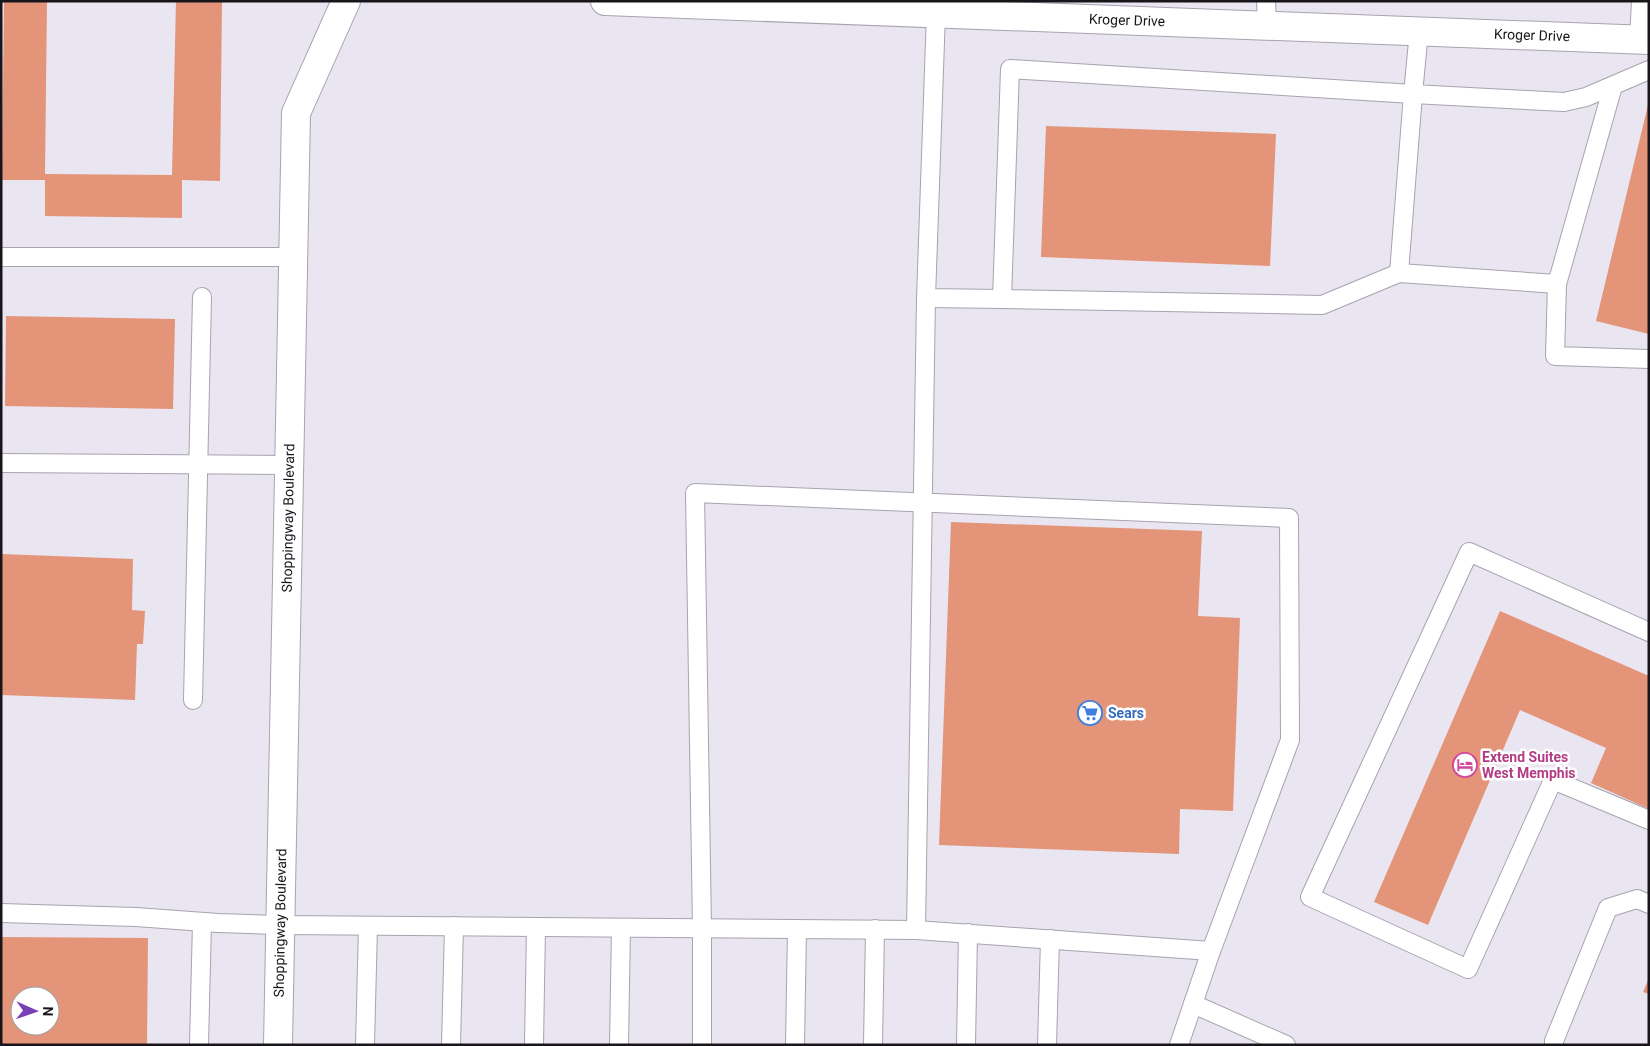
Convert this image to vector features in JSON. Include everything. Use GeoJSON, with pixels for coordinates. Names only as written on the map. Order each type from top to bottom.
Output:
{"type":"FeatureCollection","features":[{"type":"Feature","properties":{"kind":"street","name":"Shoppingway Boulevard"},"geometry":{"type":"LineString","coordinates":[[278,1045],[296,112],[346,1]]}},
{"type":"Feature","properties":{"kind":"street","name":"Kroger Drive"},"geometry":{"type":"LineString","coordinates":[[606,1],[936,13],[1267,13],[1419,31],[1644,40]]}},
{"type":"Feature","properties":{"kind":"lane"},"geometry":{"type":"LineString","coordinates":[[1641,1],[1644,40]]}},
{"type":"Feature","properties":{"kind":"lane"},"geometry":{"type":"LineString","coordinates":[[916,930],[926,298],[936,13]]}},
{"type":"Feature","properties":{"kind":"lane"},"geometry":{"type":"LineString","coordinates":[[1398,273],[1419,31]]}},
{"type":"Feature","properties":{"kind":"lane"},"geometry":{"type":"LineString","coordinates":[[1002,299],[1010,69],[1564,102],[1586,97],[1649,70]]}},
{"type":"Feature","properties":{"kind":"lane"},"geometry":{"type":"LineString","coordinates":[[1613,86],[1557,284],[1555,356],[1649,360]]}},
{"type":"Feature","properties":{"kind":"lane"},"geometry":{"type":"LineString","coordinates":[[1,257],[294,257]]}},
{"type":"Feature","properties":{"kind":"lane"},"geometry":{"type":"LineString","coordinates":[[926,298],[1322,305],[1398,273],[1557,284]]}},
{"type":"Feature","properties":{"kind":"lane"},"geometry":{"type":"LineString","coordinates":[[193,700],[202,298]]}},
{"type":"Feature","properties":{"kind":"lane"},"geometry":{"type":"LineString","coordinates":[[1,463],[289,465]]}},
{"type":"Feature","properties":{"kind":"lane"},"geometry":{"type":"LineString","coordinates":[[702,1045],[695,493],[1289,518],[1290,740],[1179,1045]]}},
{"type":"Feature","properties":{"kind":"lane"},"geometry":{"type":"LineString","coordinates":[[1649,632],[1469,552],[1310,897],[1468,969],[1553,780],[1649,820]]}},
{"type":"Feature","properties":{"kind":"lane"},"geometry":{"type":"LineString","coordinates":[[1554,1045],[1608,908],[1637,899],[1649,904]]}},
{"type":"Feature","properties":{"kind":"lane"},"geometry":{"type":"LineString","coordinates":[[1,913],[136,917],[280,926],[916,930],[1212,950]]}},
{"type":"Feature","properties":{"kind":"lane"},"geometry":{"type":"LineString","coordinates":[[199,1045],[202,922]]}},
{"type":"Feature","properties":{"kind":"lane"},"geometry":{"type":"LineString","coordinates":[[365,1045],[368,926]]}},
{"type":"Feature","properties":{"kind":"lane"},"geometry":{"type":"LineString","coordinates":[[451,1045],[454,926]]}},
{"type":"Feature","properties":{"kind":"lane"},"geometry":{"type":"LineString","coordinates":[[534,1045],[536,927]]}},
{"type":"Feature","properties":{"kind":"lane"},"geometry":{"type":"LineString","coordinates":[[619,1045],[621,928]]}},
{"type":"Feature","properties":{"kind":"lane"},"geometry":{"type":"LineString","coordinates":[[795,1045],[797,929]]}},
{"type":"Feature","properties":{"kind":"lane"},"geometry":{"type":"LineString","coordinates":[[873,1045],[875,929]]}},
{"type":"Feature","properties":{"kind":"lane"},"geometry":{"type":"LineString","coordinates":[[966,1045],[968,933]]}},
{"type":"Feature","properties":{"kind":"lane"},"geometry":{"type":"LineString","coordinates":[[1047,1045],[1050,939]]}},
{"type":"Feature","properties":{"kind":"lane"},"geometry":{"type":"LineString","coordinates":[[1193,1004],[1286,1045]]}},
{"type":"Feature","properties":{"kind":"building"},"geometry":{"type":"Polygon","coordinates":[[[4,1],[47,1],[45,174],[172,175],[176,1],[222,1],[220,181],[182,180],[182,218],[45,216],[45,180],[2,180],[4,1]]]}},
{"type":"Feature","properties":{"kind":"building"},"geometry":{"type":"Polygon","coordinates":[[[1649,105],[1649,334],[1596,321],[1649,105]]]}},
{"type":"Feature","properties":{"kind":"building"},"geometry":{"type":"Polygon","coordinates":[[[1046,126],[1276,134],[1270,266],[1041,257],[1046,126]]]}},
{"type":"Feature","properties":{"kind":"building"},"geometry":{"type":"Polygon","coordinates":[[[6,316],[175,319],[173,409],[5,406],[6,316]]]}},
{"type":"Feature","properties":{"kind":"building","name":"Sears"},"geometry":{"type":"Polygon","coordinates":[[[951,522],[1202,531],[1198,616],[1240,618],[1233,811],[1180,809],[1179,854],[939,845],[951,522]]]}},
{"type":"Feature","properties":{"kind":"building"},"geometry":{"type":"Polygon","coordinates":[[[1,554],[133,559],[132,610],[145,611],[143,644],[137,644],[135,700],[1,695],[1,554]]]}},
{"type":"Feature","properties":{"kind":"building","name":"Extend Suites West Memphis"},"geometry":{"type":"Polygon","coordinates":[[[1500,611],[1649,676],[1649,809],[1591,783],[1606,748],[1520,710],[1428,925],[1374,902],[1500,611]]]}},
{"type":"Feature","properties":{"kind":"building"},"geometry":{"type":"Polygon","coordinates":[[[1,937],[148,938],[147,1045],[1,1045],[1,937]]]}},
{"type":"Feature","properties":{"kind":"building"},"geometry":{"type":"Polygon","coordinates":[[[1649,978],[1649,994],[1643,992],[1649,978]]]}},
{"type":"Feature","properties":{"kind":"place","name":"Sears"},"geometry":{"type":"Point","coordinates":[1090,713]}},
{"type":"Feature","properties":{"kind":"place","name":"Extend Suites West Memphis"},"geometry":{"type":"Point","coordinates":[1465,765]}}]}
